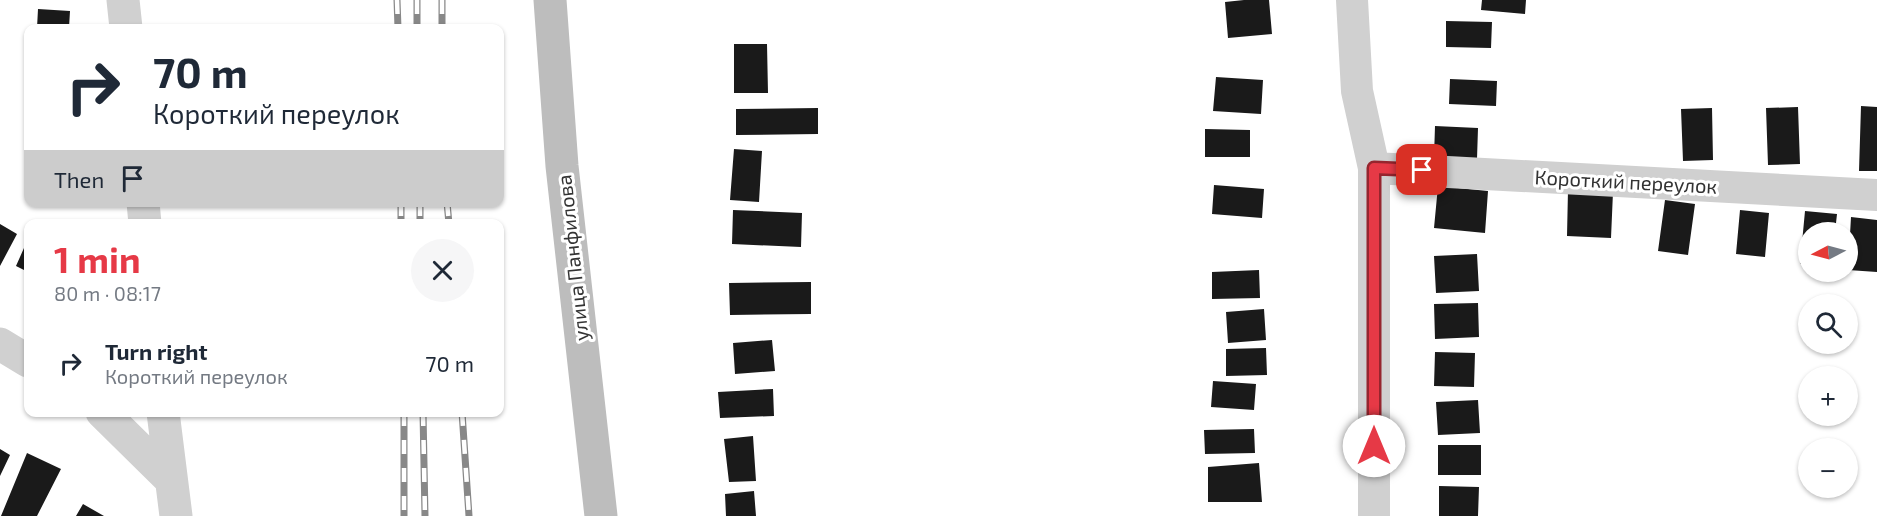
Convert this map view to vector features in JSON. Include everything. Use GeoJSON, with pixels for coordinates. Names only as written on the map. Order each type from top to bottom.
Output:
{"type":"FeatureCollection","features":[{"type":"Feature","properties":{"kind":"main road","name":"улица Панфилова"},"geometry":{"type":"LineString","coordinates":[[550,0],[562,166],[601,516]]}},
{"type":"Feature","properties":{"kind":"street"},"geometry":{"type":"LineString","coordinates":[[123,0],[126,24]]}},
{"type":"Feature","properties":{"kind":"street"},"geometry":{"type":"LineString","coordinates":[[1352,0],[1357,91],[1374,168],[1374,516]]}},
{"type":"Feature","properties":{"kind":"street","name":"Короткий переулок"},"geometry":{"type":"LineString","coordinates":[[1374,168],[1877,195]]}},
{"type":"Feature","properties":{"kind":"street"},"geometry":{"type":"LineString","coordinates":[[0,344],[24,359]]}},
{"type":"Feature","properties":{"kind":"street"},"geometry":{"type":"LineString","coordinates":[[107,417],[170,479]]}},
{"type":"Feature","properties":{"kind":"street"},"geometry":{"type":"LineString","coordinates":[[164,417],[176,516]]}},
{"type":"Feature","properties":{"kind":"building"},"geometry":{"type":"Polygon","coordinates":[[[1269,0],[1272,34],[1228,38],[1225,2],[1269,0]]]}},
{"type":"Feature","properties":{"kind":"building"},"geometry":{"type":"Polygon","coordinates":[[[1482,0],[1526,0],[1525,14],[1481,10],[1482,0]]]}},
{"type":"Feature","properties":{"kind":"building"},"geometry":{"type":"Polygon","coordinates":[[[38,9],[70,11],[69,24],[37,24],[38,9]]]}},
{"type":"Feature","properties":{"kind":"building"},"geometry":{"type":"Polygon","coordinates":[[[1446,21],[1492,22],[1491,48],[1446,47],[1446,21]]]}},
{"type":"Feature","properties":{"kind":"building"},"geometry":{"type":"Polygon","coordinates":[[[734,44],[767,44],[768,93],[734,93],[734,44]]]}},
{"type":"Feature","properties":{"kind":"building"},"geometry":{"type":"Polygon","coordinates":[[[1216,77],[1263,80],[1261,114],[1213,111],[1216,77]]]}},
{"type":"Feature","properties":{"kind":"building"},"geometry":{"type":"Polygon","coordinates":[[[1450,79],[1497,81],[1496,106],[1449,104],[1450,79]]]}},
{"type":"Feature","properties":{"kind":"building"},"geometry":{"type":"Polygon","coordinates":[[[1861,106],[1877,107],[1877,171],[1859,171],[1861,106]]]}},
{"type":"Feature","properties":{"kind":"building"},"geometry":{"type":"Polygon","coordinates":[[[1798,107],[1800,164],[1768,165],[1766,108],[1798,107]]]}},
{"type":"Feature","properties":{"kind":"building"},"geometry":{"type":"Polygon","coordinates":[[[818,108],[818,134],[736,135],[736,109],[818,108]]]}},
{"type":"Feature","properties":{"kind":"building"},"geometry":{"type":"Polygon","coordinates":[[[1712,108],[1713,160],[1683,161],[1681,109],[1712,108]]]}},
{"type":"Feature","properties":{"kind":"building"},"geometry":{"type":"Polygon","coordinates":[[[1435,126],[1478,128],[1477,159],[1434,157],[1435,126]]]}},
{"type":"Feature","properties":{"kind":"building"},"geometry":{"type":"Polygon","coordinates":[[[1205,129],[1250,130],[1250,157],[1205,157],[1205,129]]]}},
{"type":"Feature","properties":{"kind":"building"},"geometry":{"type":"Polygon","coordinates":[[[734,149],[762,151],[759,202],[730,200],[734,149]]]}},
{"type":"Feature","properties":{"kind":"building"},"geometry":{"type":"Polygon","coordinates":[[[1214,185],[1264,189],[1262,218],[1212,214],[1214,185]]]}},
{"type":"Feature","properties":{"kind":"building"},"geometry":{"type":"Polygon","coordinates":[[[1438,186],[1488,191],[1485,233],[1434,228],[1438,186]]]}},
{"type":"Feature","properties":{"kind":"building"},"geometry":{"type":"Polygon","coordinates":[[[1568,190],[1613,192],[1611,238],[1567,236],[1568,190]]]}},
{"type":"Feature","properties":{"kind":"building"},"geometry":{"type":"Polygon","coordinates":[[[1665,200],[1695,204],[1688,255],[1658,251],[1665,200]]]}},
{"type":"Feature","properties":{"kind":"building"},"geometry":{"type":"Polygon","coordinates":[[[733,210],[802,213],[801,247],[732,244],[733,210]]]}},
{"type":"Feature","properties":{"kind":"building"},"geometry":{"type":"Polygon","coordinates":[[[1740,210],[1769,213],[1765,257],[1736,254],[1740,210]]]}},
{"type":"Feature","properties":{"kind":"building"},"geometry":{"type":"Polygon","coordinates":[[[1805,211],[1837,214],[1836,222],[1804,222],[1805,211]]]}},
{"type":"Feature","properties":{"kind":"building"},"geometry":{"type":"Polygon","coordinates":[[[1851,217],[1877,220],[1877,272],[1858,271],[1858,222],[1851,222],[1851,217]]]}},
{"type":"Feature","properties":{"kind":"building"},"geometry":{"type":"Polygon","coordinates":[[[0,224],[17,234],[0,266],[0,224]]]}},
{"type":"Feature","properties":{"kind":"building"},"geometry":{"type":"Polygon","coordinates":[[[24,248],[24,270],[16,266],[24,248]]]}},
{"type":"Feature","properties":{"kind":"building"},"geometry":{"type":"Polygon","coordinates":[[[1477,254],[1479,291],[1436,293],[1434,256],[1477,254]]]}},
{"type":"Feature","properties":{"kind":"building"},"geometry":{"type":"Polygon","coordinates":[[[1259,270],[1260,298],[1212,299],[1212,272],[1259,270]]]}},
{"type":"Feature","properties":{"kind":"building"},"geometry":{"type":"Polygon","coordinates":[[[811,282],[811,314],[730,315],[729,283],[811,282]]]}},
{"type":"Feature","properties":{"kind":"building"},"geometry":{"type":"Polygon","coordinates":[[[1478,303],[1479,337],[1435,339],[1434,304],[1478,303]]]}},
{"type":"Feature","properties":{"kind":"building"},"geometry":{"type":"Polygon","coordinates":[[[1264,309],[1266,340],[1228,343],[1226,312],[1264,309]]]}},
{"type":"Feature","properties":{"kind":"building"},"geometry":{"type":"Polygon","coordinates":[[[772,340],[775,371],[735,374],[733,343],[772,340]]]}},
{"type":"Feature","properties":{"kind":"building"},"geometry":{"type":"Polygon","coordinates":[[[1266,348],[1267,375],[1226,376],[1226,349],[1266,348]]]}},
{"type":"Feature","properties":{"kind":"building"},"geometry":{"type":"Polygon","coordinates":[[[1435,352],[1475,353],[1474,387],[1434,386],[1435,352]]]}},
{"type":"Feature","properties":{"kind":"building"},"geometry":{"type":"Polygon","coordinates":[[[1213,381],[1256,384],[1254,410],[1211,407],[1213,381]]]}},
{"type":"Feature","properties":{"kind":"building"},"geometry":{"type":"Polygon","coordinates":[[[773,389],[774,416],[720,418],[718,392],[773,389]]]}},
{"type":"Feature","properties":{"kind":"building"},"geometry":{"type":"Polygon","coordinates":[[[1478,400],[1480,433],[1438,435],[1436,402],[1478,400]]]}},
{"type":"Feature","properties":{"kind":"building"},"geometry":{"type":"Polygon","coordinates":[[[1254,429],[1255,453],[1205,454],[1204,430],[1254,429]]]}},
{"type":"Feature","properties":{"kind":"building"},"geometry":{"type":"Polygon","coordinates":[[[753,436],[756,481],[729,482],[724,439],[753,436]]]}},
{"type":"Feature","properties":{"kind":"building"},"geometry":{"type":"Polygon","coordinates":[[[1438,445],[1481,445],[1481,475],[1438,475],[1438,445]]]}},
{"type":"Feature","properties":{"kind":"building"},"geometry":{"type":"Polygon","coordinates":[[[0,449],[10,455],[0,476],[0,449]]]}},
{"type":"Feature","properties":{"kind":"building"},"geometry":{"type":"Polygon","coordinates":[[[27,453],[61,469],[37,516],[1,516],[27,453]]]}},
{"type":"Feature","properties":{"kind":"building"},"geometry":{"type":"Polygon","coordinates":[[[1259,463],[1262,502],[1208,502],[1208,467],[1259,463]]]}},
{"type":"Feature","properties":{"kind":"building"},"geometry":{"type":"Polygon","coordinates":[[[1439,486],[1479,487],[1478,516],[1439,516],[1439,486]]]}},
{"type":"Feature","properties":{"kind":"building"},"geometry":{"type":"Polygon","coordinates":[[[754,491],[756,516],[726,516],[725,494],[754,491]]]}},
{"type":"Feature","properties":{"kind":"building"},"geometry":{"type":"Polygon","coordinates":[[[83,504],[104,516],[76,516],[83,504]]]}},
{"type":"Feature","properties":{"kind":"railway"},"geometry":{"type":"LineString","coordinates":[[397,0],[398,24]]}},
{"type":"Feature","properties":{"kind":"railway"},"geometry":{"type":"LineString","coordinates":[[417,0],[417,24]]}},
{"type":"Feature","properties":{"kind":"railway"},"geometry":{"type":"LineString","coordinates":[[442,0],[442,24]]}},
{"type":"Feature","properties":{"kind":"railway"},"geometry":{"type":"LineString","coordinates":[[401,207],[401,219]]}},
{"type":"Feature","properties":{"kind":"railway"},"geometry":{"type":"LineString","coordinates":[[420,207],[420,219]]}},
{"type":"Feature","properties":{"kind":"railway"},"geometry":{"type":"LineString","coordinates":[[447,207],[449,219]]}},
{"type":"Feature","properties":{"kind":"railway"},"geometry":{"type":"LineString","coordinates":[[404,417],[404,516]]}},
{"type":"Feature","properties":{"kind":"railway"},"geometry":{"type":"LineString","coordinates":[[423,417],[425,516]]}},
{"type":"Feature","properties":{"kind":"railway"},"geometry":{"type":"LineString","coordinates":[[462,417],[469,516]]}},
{"type":"Feature","properties":{"kind":"route"},"geometry":{"type":"LineString","coordinates":[[1374,446],[1374,168],[1422,170]]}}]}
